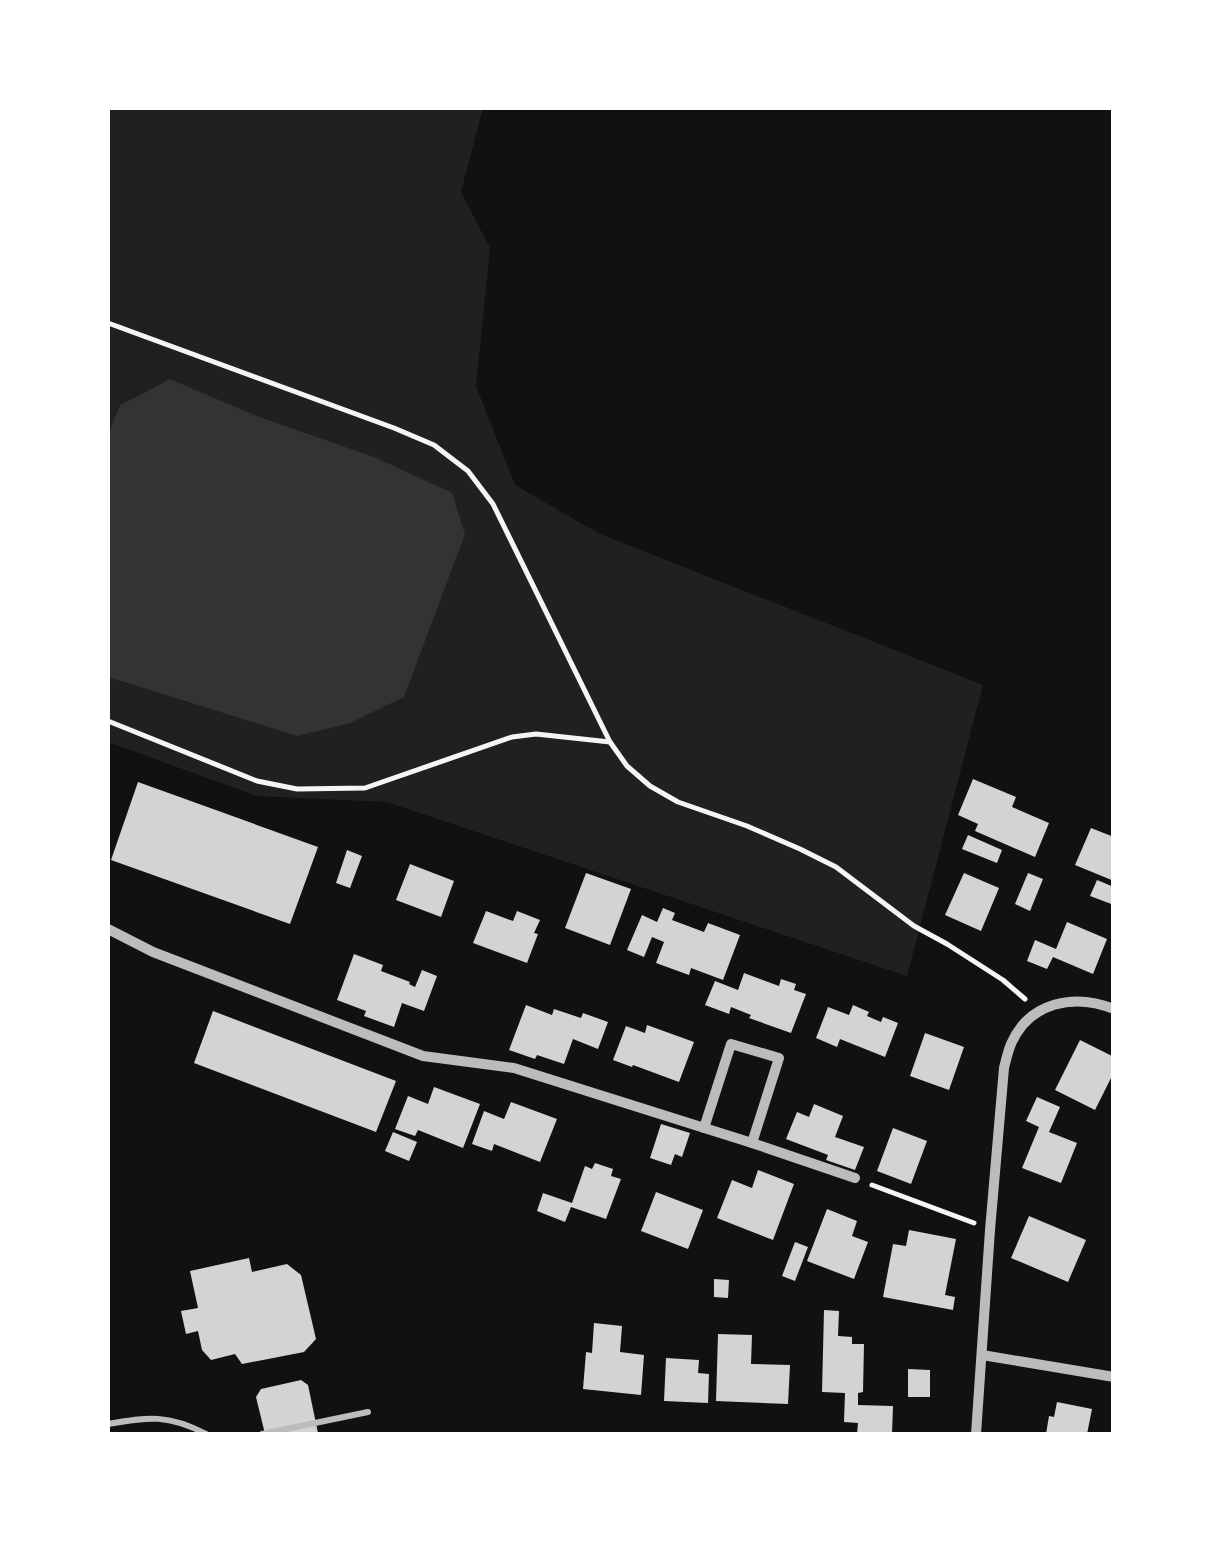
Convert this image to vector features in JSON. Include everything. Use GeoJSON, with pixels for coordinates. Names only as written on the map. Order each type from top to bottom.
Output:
{"type":"FeatureCollection","features":[{"type":"Feature","properties":{"kind":"street"},"geometry":{"type":"LineString","coordinates":[[108,928],[153,952],[423,1056],[514,1068],[855,1178]]}},
{"type":"Feature","properties":{"kind":"street"},"geometry":{"type":"LineString","coordinates":[[976,1434],[1004,1068],[1011,1043],[1023,1024],[1057,1002],[1078,1000],[1114,1009]]}},
{"type":"Feature","properties":{"kind":"street"},"geometry":{"type":"LineString","coordinates":[[704,1128],[731,1044],[779,1058],[752,1143]]}},
{"type":"Feature","properties":{"kind":"street"},"geometry":{"type":"LineString","coordinates":[[982,1355],[1114,1377]]}},
{"type":"Feature","properties":{"kind":"lane"},"geometry":{"type":"LineString","coordinates":[[262,1434],[368,1412]]}},
{"type":"Feature","properties":{"kind":"lane"},"geometry":{"type":"LineString","coordinates":[[108,1424],[152,1417],[189,1425],[206,1434]]}},
{"type":"Feature","properties":{"kind":"path"},"geometry":{"type":"LineString","coordinates":[[108,332],[109,324],[434,445],[468,471],[493,504],[610,742],[627,766],[650,786],[678,802],[746,826],[836,867],[914,926],[1003,980],[1038,1011]]}},
{"type":"Feature","properties":{"kind":"path"},"geometry":{"type":"LineString","coordinates":[[108,721],[257,781],[296,789],[365,788],[512,737],[536,734],[610,742]]}},
{"type":"Feature","properties":{"kind":"path"},"geometry":{"type":"LineString","coordinates":[[855,1178],[990,1230]]}},
{"type":"Feature","properties":{"kind":"shaded area"},"geometry":{"type":"Polygon","coordinates":[[[108,108],[483,108],[461,192],[490,248],[476,386],[515,485],[600,534],[983,685],[907,976],[387,802],[257,796],[108,742],[108,677],[297,736],[465,534],[451,493],[377,458],[257,416],[170,379],[121,404],[108,434],[108,108]]]}},
{"type":"Feature","properties":{"kind":"shaded area"},"geometry":{"type":"Polygon","coordinates":[[[170,379],[257,416],[377,458],[452,493],[465,534],[404,697],[350,723],[297,736],[108,677],[108,434],[120,405],[170,379]]]}},
{"type":"Feature","properties":{"kind":"building"},"geometry":{"type":"Polygon","coordinates":[[[973,779],[1016,797],[1012,807],[1049,823],[1035,857],[975,831],[978,824],[958,815],[973,779]]]}},
{"type":"Feature","properties":{"kind":"building"},"geometry":{"type":"Polygon","coordinates":[[[138,782],[318,847],[290,924],[111,860],[138,782]]]}},
{"type":"Feature","properties":{"kind":"building"},"geometry":{"type":"Polygon","coordinates":[[[1091,828],[1114,837],[1114,881],[1075,865],[1091,828]]]}},
{"type":"Feature","properties":{"kind":"building"},"geometry":{"type":"Polygon","coordinates":[[[968,835],[1002,850],[997,863],[962,849],[968,835]]]}},
{"type":"Feature","properties":{"kind":"building"},"geometry":{"type":"Polygon","coordinates":[[[347,850],[362,856],[350,888],[336,883],[347,850]]]}},
{"type":"Feature","properties":{"kind":"building"},"geometry":{"type":"Polygon","coordinates":[[[410,864],[454,881],[441,917],[396,900],[410,864]]]}},
{"type":"Feature","properties":{"kind":"building"},"geometry":{"type":"Polygon","coordinates":[[[586,873],[631,889],[610,945],[565,928],[586,873]]]}},
{"type":"Feature","properties":{"kind":"building"},"geometry":{"type":"Polygon","coordinates":[[[964,873],[999,888],[981,931],[945,915],[964,873]]]}},
{"type":"Feature","properties":{"kind":"building"},"geometry":{"type":"Polygon","coordinates":[[[1028,873],[1043,879],[1030,911],[1015,904],[1028,873]]]}},
{"type":"Feature","properties":{"kind":"building"},"geometry":{"type":"Polygon","coordinates":[[[1097,880],[1114,887],[1114,905],[1090,896],[1097,880]]]}},
{"type":"Feature","properties":{"kind":"building"},"geometry":{"type":"Polygon","coordinates":[[[663,908],[675,913],[672,920],[704,932],[708,923],[740,935],[723,980],[691,968],[689,975],[656,963],[664,942],[652,937],[644,957],[627,950],[642,915],[657,922],[663,908]]]}},
{"type":"Feature","properties":{"kind":"building"},"geometry":{"type":"Polygon","coordinates":[[[486,911],[513,921],[517,911],[540,920],[527,963],[473,943],[486,911]]]}},
{"type":"Feature","properties":{"kind":"building"},"geometry":{"type":"Polygon","coordinates":[[[1067,922],[1107,939],[1093,974],[1053,957],[1047,969],[1027,961],[1035,940],[1056,949],[1067,922]]]}},
{"type":"Feature","properties":{"kind":"building"},"geometry":{"type":"Polygon","coordinates":[[[354,954],[383,965],[381,971],[415,987],[422,970],[437,976],[424,1011],[402,1003],[394,1027],[337,1000],[354,954]]]}},
{"type":"Feature","properties":{"kind":"building"},"geometry":{"type":"Polygon","coordinates":[[[744,973],[779,986],[781,979],[796,984],[794,990],[806,994],[791,1033],[731,1007],[729,1014],[705,1005],[715,981],[738,990],[744,973]]]}},
{"type":"Feature","properties":{"kind":"building"},"geometry":{"type":"Polygon","coordinates":[[[526,1005],[552,1015],[554,1009],[608,1022],[598,1049],[573,1039],[564,1064],[509,1050],[526,1005]]]}},
{"type":"Feature","properties":{"kind":"building"},"geometry":{"type":"Polygon","coordinates":[[[853,1005],[881,1022],[883,1017],[898,1023],[885,1057],[840,1039],[837,1047],[816,1038],[828,1007],[849,1015],[853,1005]]]}},
{"type":"Feature","properties":{"kind":"building"},"geometry":{"type":"Polygon","coordinates":[[[213,1011],[396,1081],[376,1132],[194,1063],[213,1011]]]}},
{"type":"Feature","properties":{"kind":"building"},"geometry":{"type":"Polygon","coordinates":[[[647,1025],[694,1042],[679,1082],[613,1060],[626,1026],[645,1033],[647,1025]]]}},
{"type":"Feature","properties":{"kind":"building"},"geometry":{"type":"Polygon","coordinates":[[[925,1033],[964,1047],[949,1090],[910,1076],[925,1033]]]}},
{"type":"Feature","properties":{"kind":"building"},"geometry":{"type":"Polygon","coordinates":[[[1080,1040],[1114,1057],[1114,1072],[1095,1110],[1055,1090],[1080,1040]]]}},
{"type":"Feature","properties":{"kind":"building"},"geometry":{"type":"Polygon","coordinates":[[[434,1087],[480,1104],[463,1148],[418,1130],[415,1136],[395,1129],[408,1096],[428,1104],[434,1087]]]}},
{"type":"Feature","properties":{"kind":"building"},"geometry":{"type":"Polygon","coordinates":[[[1037,1097],[1060,1107],[1049,1132],[1077,1143],[1061,1183],[1022,1168],[1039,1127],[1026,1121],[1037,1097]]]}},
{"type":"Feature","properties":{"kind":"building"},"geometry":{"type":"Polygon","coordinates":[[[511,1102],[557,1119],[540,1162],[494,1144],[492,1151],[472,1144],[484,1111],[504,1119],[511,1102]]]}},
{"type":"Feature","properties":{"kind":"building"},"geometry":{"type":"Polygon","coordinates":[[[814,1104],[843,1116],[835,1137],[864,1147],[855,1170],[786,1139],[797,1112],[809,1117],[814,1104]]]}},
{"type":"Feature","properties":{"kind":"building"},"geometry":{"type":"Polygon","coordinates":[[[661,1124],[690,1133],[682,1157],[675,1154],[671,1165],[650,1158],[661,1124]]]}},
{"type":"Feature","properties":{"kind":"building"},"geometry":{"type":"Polygon","coordinates":[[[893,1128],[927,1141],[911,1184],[877,1171],[893,1128]]]}},
{"type":"Feature","properties":{"kind":"building"},"geometry":{"type":"Polygon","coordinates":[[[393,1132],[417,1142],[409,1161],[385,1151],[393,1132]]]}},
{"type":"Feature","properties":{"kind":"building"},"geometry":{"type":"Polygon","coordinates":[[[595,1163],[613,1169],[611,1176],[621,1179],[606,1219],[571,1207],[565,1222],[537,1211],[543,1193],[572,1203],[585,1166],[592,1169],[595,1163]]]}},
{"type":"Feature","properties":{"kind":"building"},"geometry":{"type":"Polygon","coordinates":[[[758,1170],[794,1184],[773,1240],[717,1218],[732,1180],[752,1188],[758,1170]]]}},
{"type":"Feature","properties":{"kind":"building"},"geometry":{"type":"Polygon","coordinates":[[[656,1192],[703,1210],[688,1249],[641,1231],[656,1192]]]}},
{"type":"Feature","properties":{"kind":"building"},"geometry":{"type":"Polygon","coordinates":[[[827,1209],[857,1221],[852,1236],[868,1242],[854,1279],[807,1261],[827,1209]]]}},
{"type":"Feature","properties":{"kind":"building"},"geometry":{"type":"Polygon","coordinates":[[[1029,1216],[1086,1240],[1068,1282],[1011,1258],[1029,1216]]]}},
{"type":"Feature","properties":{"kind":"building"},"geometry":{"type":"Polygon","coordinates":[[[909,1230],[956,1239],[945,1295],[955,1297],[953,1310],[883,1297],[893,1244],[906,1246],[909,1230]]]}},
{"type":"Feature","properties":{"kind":"building"},"geometry":{"type":"Polygon","coordinates":[[[795,1242],[808,1247],[795,1281],[782,1276],[795,1242]]]}},
{"type":"Feature","properties":{"kind":"building"},"geometry":{"type":"Polygon","coordinates":[[[249,1258],[252,1272],[287,1264],[301,1275],[316,1339],[304,1352],[242,1364],[235,1354],[211,1360],[202,1350],[198,1331],[186,1334],[181,1311],[198,1308],[190,1271],[249,1258]]]}},
{"type":"Feature","properties":{"kind":"building"},"geometry":{"type":"Polygon","coordinates":[[[714,1279],[729,1280],[728,1298],[714,1297],[714,1279]]]}},
{"type":"Feature","properties":{"kind":"building"},"geometry":{"type":"Polygon","coordinates":[[[824,1310],[839,1311],[838,1336],[852,1337],[852,1344],[864,1344],[863,1392],[858,1393],[858,1405],[893,1406],[892,1434],[857,1434],[858,1423],[844,1422],[845,1393],[822,1392],[824,1310]]]}},
{"type":"Feature","properties":{"kind":"building"},"geometry":{"type":"Polygon","coordinates":[[[594,1323],[622,1326],[620,1352],[644,1355],[641,1395],[583,1389],[586,1352],[592,1353],[594,1323]]]}},
{"type":"Feature","properties":{"kind":"building"},"geometry":{"type":"Polygon","coordinates":[[[718,1334],[752,1335],[751,1364],[790,1365],[788,1404],[716,1401],[718,1334]]]}},
{"type":"Feature","properties":{"kind":"building"},"geometry":{"type":"Polygon","coordinates":[[[666,1358],[699,1360],[698,1373],[709,1374],[708,1403],[664,1401],[666,1358]]]}},
{"type":"Feature","properties":{"kind":"building"},"geometry":{"type":"Polygon","coordinates":[[[908,1369],[930,1370],[930,1397],[908,1397],[908,1369]]]}},
{"type":"Feature","properties":{"kind":"building"},"geometry":{"type":"Polygon","coordinates":[[[301,1380],[308,1385],[318,1433],[265,1434],[256,1397],[261,1389],[301,1380]]]}},
{"type":"Feature","properties":{"kind":"building"},"geometry":{"type":"Polygon","coordinates":[[[1057,1402],[1092,1409],[1087,1434],[1046,1434],[1049,1416],[1054,1417],[1057,1402]]]}}]}
